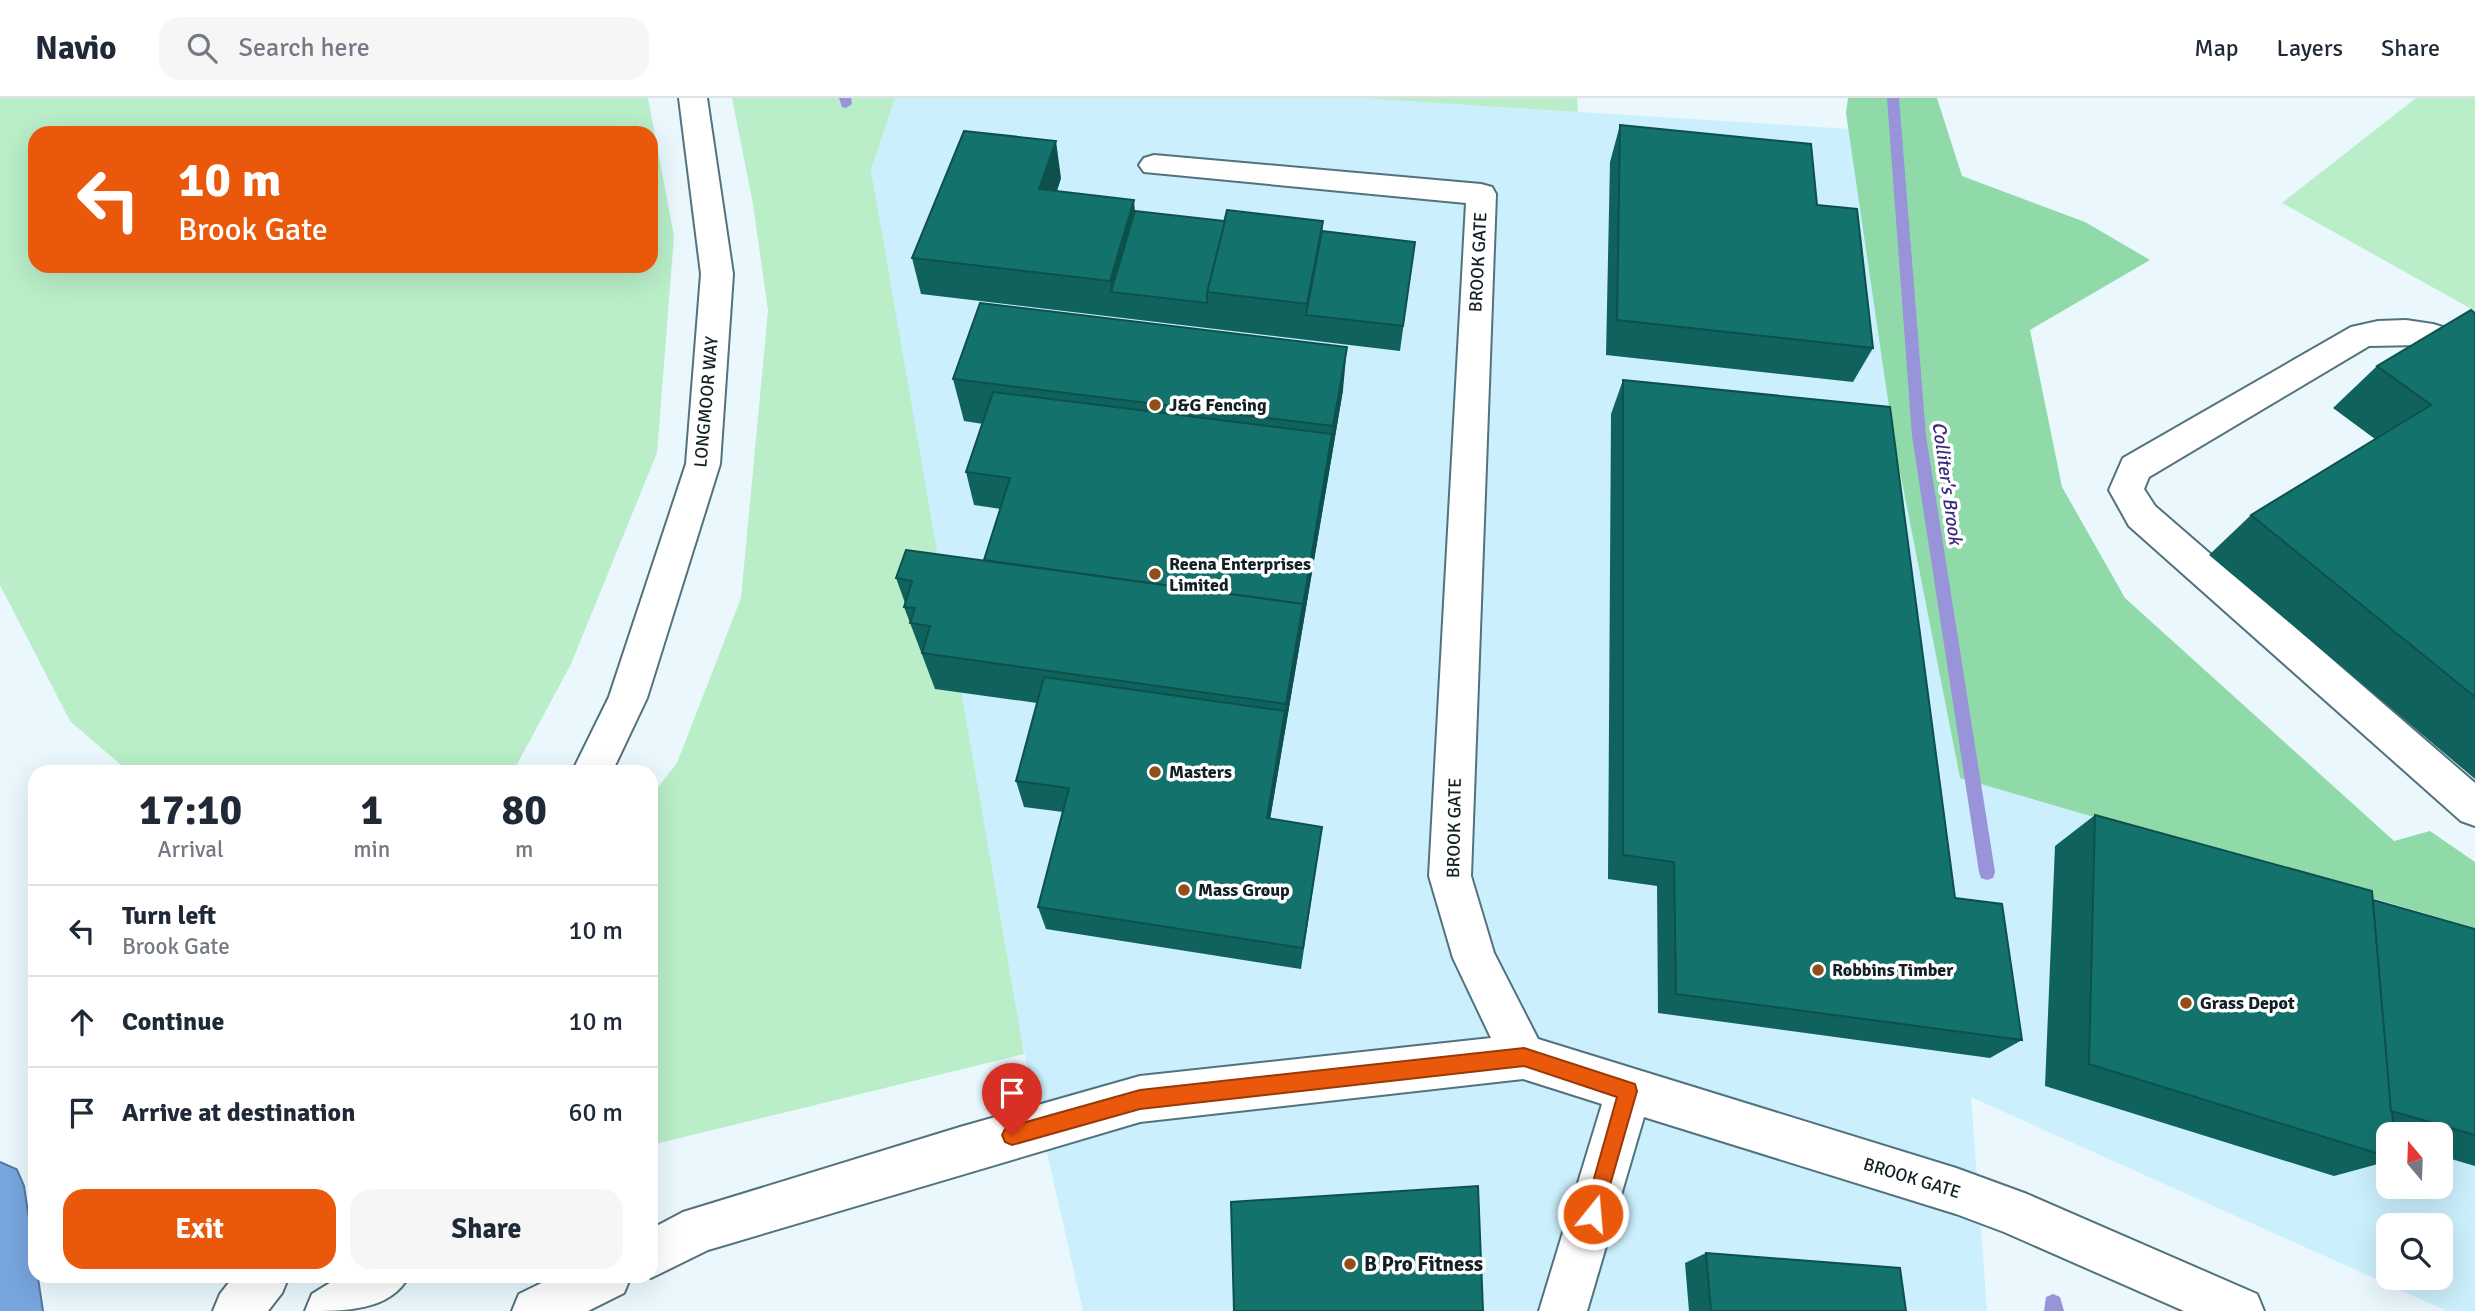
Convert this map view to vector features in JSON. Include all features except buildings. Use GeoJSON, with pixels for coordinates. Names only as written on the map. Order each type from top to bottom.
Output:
{"type":"FeatureCollection","features":[{"type":"Feature","properties":{"kind":"highway"},"geometry":{"type":"LineString","coordinates":[[0,1186],[18,1311]]}},
{"type":"Feature","properties":{"kind":"street","name":"LONGMOOR WAY"},"geometry":{"type":"LineString","coordinates":[[595,765],[628,698],[703,464],[717,274],[693,98]]}},
{"type":"Feature","properties":{"kind":"street","name":"BROOK GATE"},"geometry":{"type":"LineString","coordinates":[[1154,166],[1481,194],[1450,876],[1474,958],[1524,1057],[1956,1191],[2076,1238],[2240,1311]]}},
{"type":"Feature","properties":{"kind":"street"},"geometry":{"type":"LineString","coordinates":[[2475,351],[2436,334],[2397,329],[2362,335],[2135,468],[2126,491],[2142,516],[2475,808]]}},
{"type":"Feature","properties":{"kind":"street"},"geometry":{"type":"LineString","coordinates":[[658,1250],[700,1229],[1140,1099],[1524,1057]]}},
{"type":"Feature","properties":{"kind":"street"},"geometry":{"type":"LineString","coordinates":[[1563,1311],[1616,1141],[1628,1091]]}},
{"type":"Feature","properties":{"kind":"street"},"geometry":{"type":"LineString","coordinates":[[658,1231],[700,1229]]}},
{"type":"Feature","properties":{"kind":"street"},"geometry":{"type":"LineString","coordinates":[[237,1311],[259,1283]]}},
{"type":"Feature","properties":{"kind":"street"},"geometry":{"type":"LineString","coordinates":[[329,1311],[374,1283]]}},
{"type":"Feature","properties":{"kind":"street"},"geometry":{"type":"LineString","coordinates":[[536,1311],[593,1283]]}},
{"type":"Feature","properties":{"kind":"shaded area"},"geometry":{"type":"Polygon","coordinates":[[[895,98],[1359,98],[1851,129],[1894,441],[1960,778],[2475,928],[2475,1311],[2447,1311],[2400,1290],[2453,1290],[2453,1213],[2376,1213],[2376,1279],[1971,1097],[1987,1311],[1083,1311],[998,937],[871,170],[895,98]]]}},
{"type":"Feature","properties":{"kind":"green space"},"geometry":{"type":"Polygon","coordinates":[[[0,98],[648,98],[653,126],[28,126],[28,273],[658,273],[658,151],[674,236],[657,453],[571,664],[517,765],[121,765],[70,721],[0,585],[0,98]]]}},
{"type":"Feature","properties":{"kind":"green space"},"geometry":{"type":"Polygon","coordinates":[[[732,98],[895,98],[871,170],[1024,1054],[658,1143],[658,787],[677,763],[741,598],[768,311],[753,204],[732,98]]]}},
{"type":"Feature","properties":{"kind":"green space"},"geometry":{"type":"Polygon","coordinates":[[[1359,98],[1577,98],[1578,112],[1359,98]]]}},
{"type":"Feature","properties":{"kind":"green space"},"geometry":{"type":"Polygon","coordinates":[[[1848,98],[1937,98],[1962,176],[2085,222],[2150,260],[2030,330],[2062,487],[2125,598],[2394,841],[2430,831],[2475,862],[2475,928],[1960,778],[1894,441],[1846,113],[1848,98]]]}},
{"type":"Feature","properties":{"kind":"green space"},"geometry":{"type":"Polygon","coordinates":[[[2416,98],[2475,98],[2475,311],[2282,203],[2416,98]]]}},
{"type":"Feature","properties":{"kind":"waterway"},"geometry":{"type":"LineString","coordinates":[[845,98],[846,104]]}},
{"type":"Feature","properties":{"kind":"waterway","name":"Colliter's Brook"},"geometry":{"type":"LineString","coordinates":[[1893,98],[1919,436],[1987,872]]}},
{"type":"Feature","properties":{"kind":"waterway","name":"Colliter's Brook"},"geometry":{"type":"LineString","coordinates":[[2053,1304],[2054,1311]]}},
{"type":"Feature","properties":{"kind":"place","name":"J&G Fencing"},"geometry":{"type":"Point","coordinates":[1155,405]}},
{"type":"Feature","properties":{"kind":"place","name":"Reena Enterprises Limited"},"geometry":{"type":"Point","coordinates":[1155,574]}},
{"type":"Feature","properties":{"kind":"place","name":"Masters"},"geometry":{"type":"Point","coordinates":[1155,772]}},
{"type":"Feature","properties":{"kind":"place","name":"Mass Group"},"geometry":{"type":"Point","coordinates":[1184,890]}},
{"type":"Feature","properties":{"kind":"place","name":"Robbins Timber"},"geometry":{"type":"Point","coordinates":[1818,970]}},
{"type":"Feature","properties":{"kind":"place","name":"Grass Depot"},"geometry":{"type":"Point","coordinates":[2186,1003]}},
{"type":"Feature","properties":{"kind":"place","name":"B Pro Fitness"},"geometry":{"type":"Point","coordinates":[1350,1264]}},
{"type":"Feature","properties":{"kind":"route"},"geometry":{"type":"LineString","coordinates":[[1012,1135],[1140,1099],[1524,1057],[1628,1091],[1616,1141],[1593,1214]]}}]}
